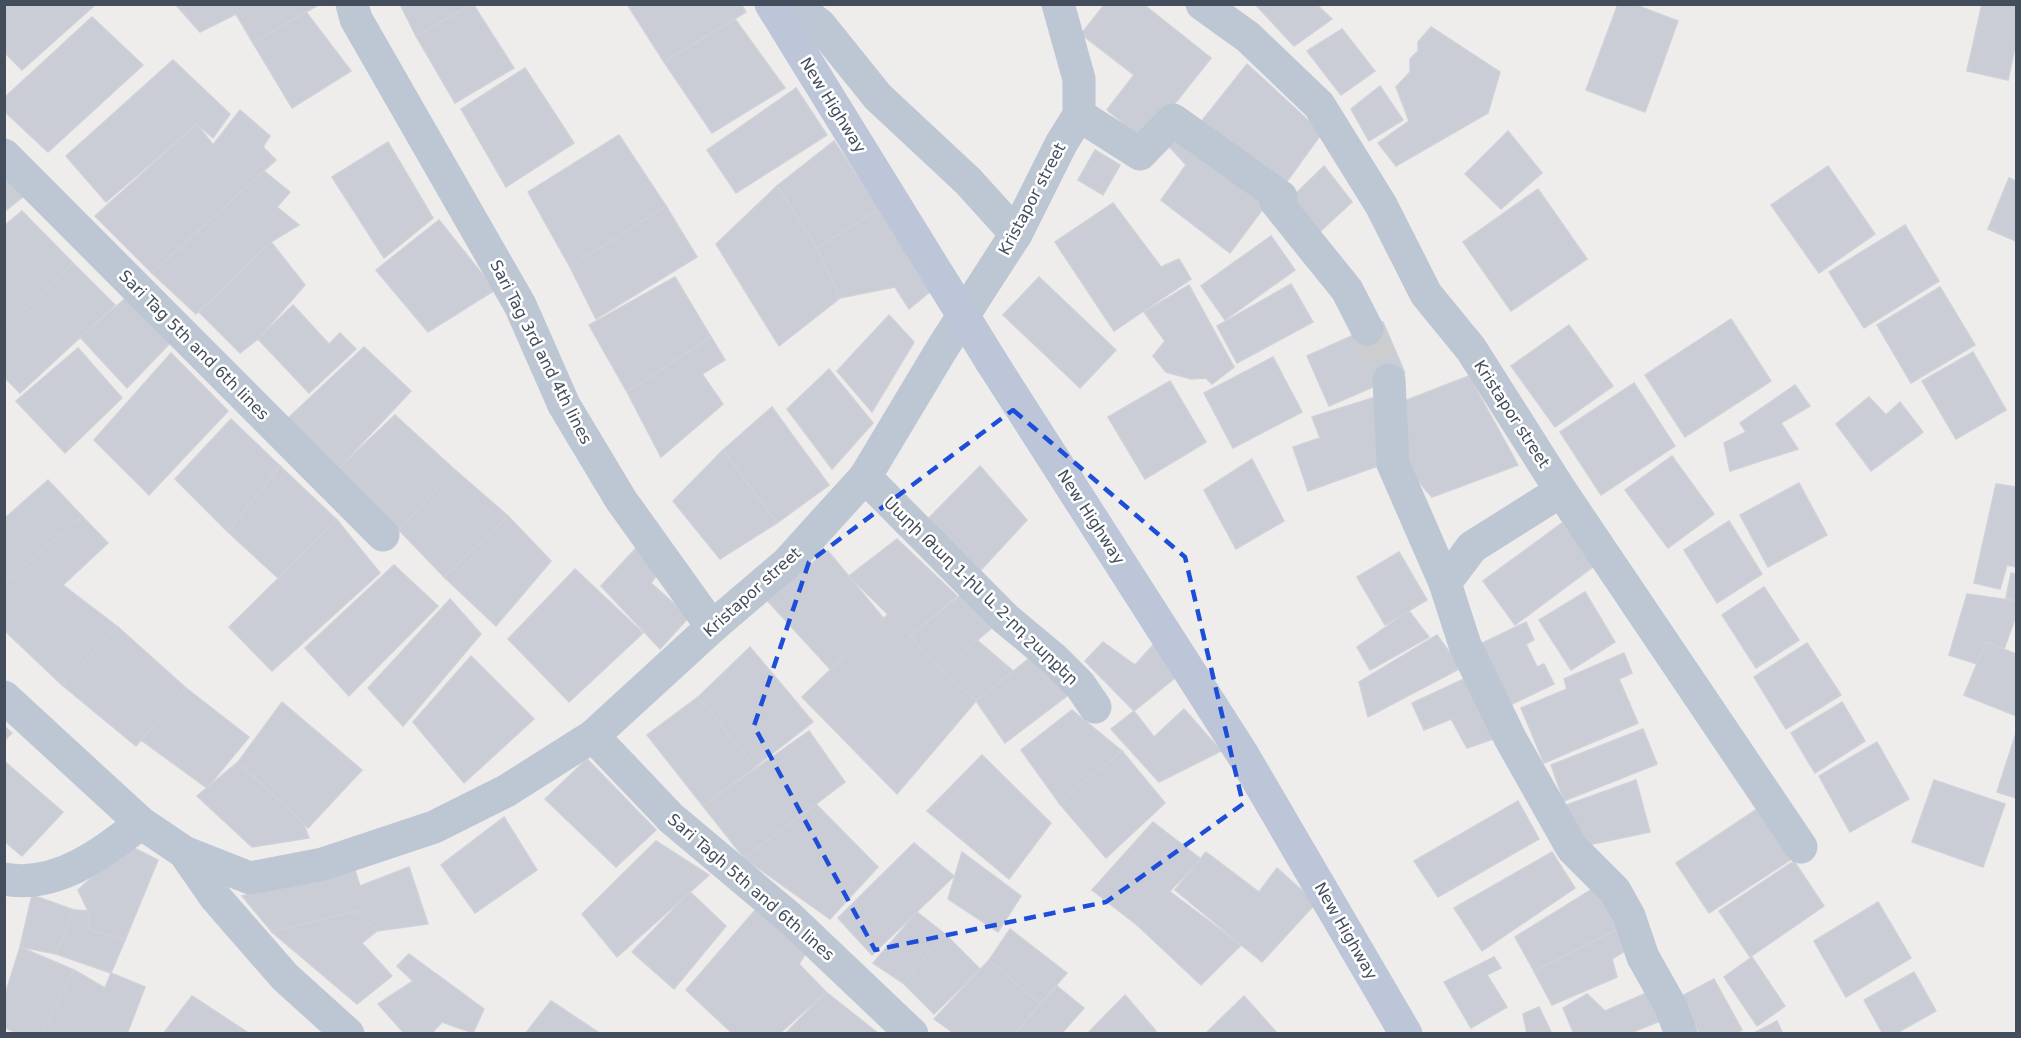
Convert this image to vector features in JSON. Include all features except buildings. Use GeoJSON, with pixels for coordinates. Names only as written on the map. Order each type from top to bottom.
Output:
{"type":"FeatureCollection","features":[{"type":"Feature","properties":{"kind":"main road","name":"New Highway"},"geometry":{"type":"LineString","coordinates":[[771,4],[991,361],[1244,755],[1406,1034]]}},
{"type":"Feature","properties":{"kind":"street","name":"Sari Tag 3rd and 4th lines"},"geometry":{"type":"LineString","coordinates":[[352,4],[356,19],[520,305],[564,405],[621,500],[712,627]]}},
{"type":"Feature","properties":{"kind":"street"},"geometry":{"type":"LineString","coordinates":[[793,4],[820,24],[878,97],[968,181],[1016,234]]}},
{"type":"Feature","properties":{"kind":"street"},"geometry":{"type":"LineString","coordinates":[[1058,4],[1079,79],[1079,115],[1140,153],[1173,120],[1281,196],[1276,202],[1347,290],[1367,329]]}},
{"type":"Feature","properties":{"kind":"street","name":"Kristapor street"},"geometry":{"type":"LineString","coordinates":[[1202,4],[1248,37],[1319,105],[1381,206],[1426,294],[1471,349],[1561,491],[1801,847]]}},
{"type":"Feature","properties":{"kind":"street","name":"Kristapor street"},"geometry":{"type":"LineString","coordinates":[[184,852],[250,878],[323,864],[434,827],[506,791],[593,735],[712,627],[788,563],[865,477],[943,347],[1016,234],[1061,144],[1079,115]]}},
{"type":"Feature","properties":{"kind":"street","name":"Sari Tag 5th and 6th lines"},"geometry":{"type":"LineString","coordinates":[[4,155],[383,536]]}},
{"type":"Feature","properties":{"kind":"street"},"geometry":{"type":"LineString","coordinates":[[1389,380],[1393,464],[1445,583],[1465,645],[1510,738],[1572,848],[1615,891],[1629,916],[1643,957],[1670,1005],[1681,1034]]}},
{"type":"Feature","properties":{"kind":"street","name":"Սարի Թաղ 1-ին և 2-րդ շարքեր"},"geometry":{"type":"LineString","coordinates":[[865,477],[1006,619],[1054,659],[1080,686],[1095,706]]}},
{"type":"Feature","properties":{"kind":"street"},"geometry":{"type":"LineString","coordinates":[[1445,583],[1472,547],[1561,491]]}},
{"type":"Feature","properties":{"kind":"street"},"geometry":{"type":"LineString","coordinates":[[4,697],[141,823],[184,852],[216,898],[285,977],[348,1034]]}},
{"type":"Feature","properties":{"kind":"street","name":"Sari Tagh 5th and 6th lines"},"geometry":{"type":"LineString","coordinates":[[593,735],[671,818],[790,918],[912,1034]]}},
{"type":"Feature","properties":{"kind":"street"},"geometry":{"type":"LineString","coordinates":[[4,879],[21,882],[68,871],[100,854],[141,823]]}},
{"type":"Feature","properties":{"kind":"highlighted area"},"geometry":{"type":"Polygon","coordinates":[[[1013,410],[1185,557],[1243,804],[1106,902],[875,950],[754,726],[809,562],[1013,410]]]}},
{"type":"Feature","properties":{"kind":"tunnel"},"geometry":{"type":"LineString","coordinates":[[1367,329],[1389,380]]}}]}
